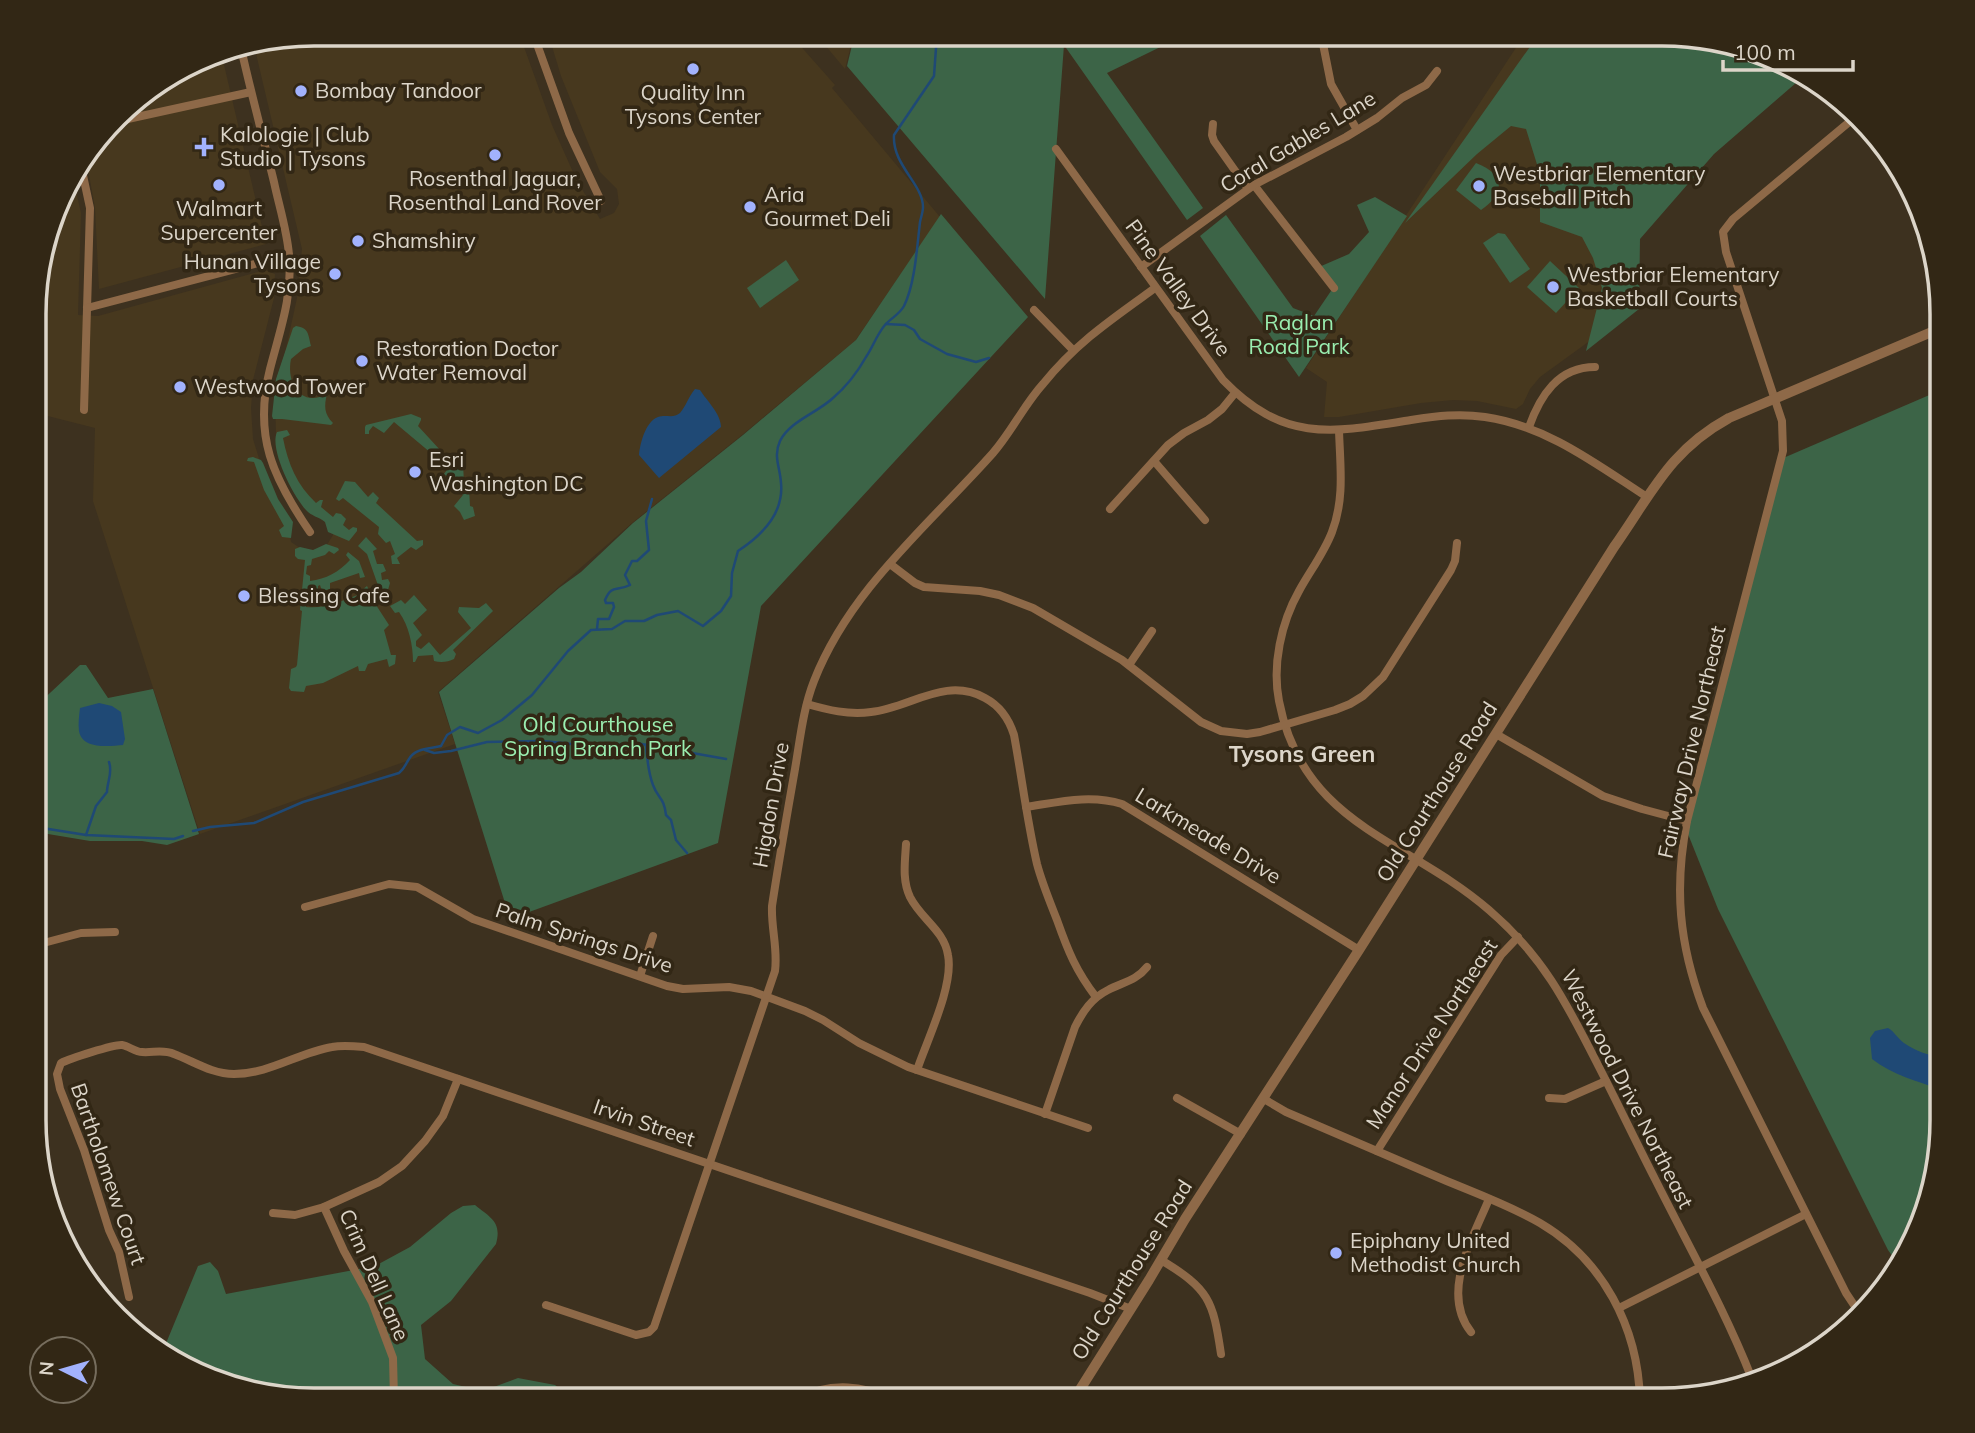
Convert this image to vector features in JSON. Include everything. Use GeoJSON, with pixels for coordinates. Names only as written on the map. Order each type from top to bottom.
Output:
{"type":"FeatureCollection","features":[{"type":"Feature","properties":{"kind":"street"},"geometry":{"type":"LineString","coordinates":[[538,46],[569,133],[601,201]]}},
{"type":"Feature","properties":{"kind":"street"},"geometry":{"type":"LineString","coordinates":[[1323,46],[1331,84],[1357,130]]}},
{"type":"Feature","properties":{"kind":"street"},"geometry":{"type":"LineString","coordinates":[[243,55],[289,255],[288,304],[266,388],[264,428],[275,472],[310,532]]}},
{"type":"Feature","properties":{"kind":"street","name":"Coral Gables Lane"},"geometry":{"type":"LineString","coordinates":[[1141,267],[1251,187],[1377,118],[1402,98],[1426,85],[1437,71]]}},
{"type":"Feature","properties":{"kind":"street"},"geometry":{"type":"LineString","coordinates":[[130,119],[251,92]]}},
{"type":"Feature","properties":{"kind":"street","name":"Fairway Drive Northeast"},"geometry":{"type":"LineString","coordinates":[[1849,122],[1733,219],[1723,232],[1726,253],[1784,430],[1783,451],[1687,821],[1679,869],[1679,893],[1684,942],[1693,980],[1713,1030],[1854,1305]]}},
{"type":"Feature","properties":{"kind":"street"},"geometry":{"type":"LineString","coordinates":[[1213,124],[1214,141],[1334,288]]}},
{"type":"Feature","properties":{"kind":"street","name":"Pine Valley Drive"},"geometry":{"type":"LineString","coordinates":[[1056,149],[1223,380],[1249,404],[1279,421],[1312,429],[1339,430],[1456,414],[1487,417],[1529,427],[1577,452],[1647,497]]}},
{"type":"Feature","properties":{"kind":"street"},"geometry":{"type":"LineString","coordinates":[[83,177],[90,208],[84,410]]}},
{"type":"Feature","properties":{"kind":"street"},"geometry":{"type":"LineString","coordinates":[[87,308],[289,255]]}},
{"type":"Feature","properties":{"kind":"street","name":"Higdon Drive"},"geometry":{"type":"LineString","coordinates":[[547,1305],[636,1335],[649,1332],[654,1327],[767,997],[776,962],[772,905],[807,704],[813,683],[838,631],[857,603],[890,564],[994,451],[1042,384],[1073,350],[1156,288]]}},
{"type":"Feature","properties":{"kind":"street"},"geometry":{"type":"LineString","coordinates":[[1034,310],[1073,350]]}},
{"type":"Feature","properties":{"kind":"street","name":"Old Courthouse Road"},"geometry":{"type":"LineString","coordinates":[[1081,1388],[1669,466],[1704,433],[1737,414],[1930,333]]}},
{"type":"Feature","properties":{"kind":"street"},"geometry":{"type":"LineString","coordinates":[[1529,427],[1536,405],[1550,387],[1570,372],[1595,367]]}},
{"type":"Feature","properties":{"kind":"street"},"geometry":{"type":"LineString","coordinates":[[1110,509],[1168,445],[1208,420],[1222,409],[1235,393]]}},
{"type":"Feature","properties":{"kind":"street","name":"Westwood Drive Northeast"},"geometry":{"type":"LineString","coordinates":[[1339,430],[1342,477],[1338,511],[1325,548],[1290,609],[1279,646],[1279,700],[1296,754],[1330,801],[1358,823],[1486,907],[1518,937],[1550,977],[1565,1000],[1606,1081],[1749,1372]]}},
{"type":"Feature","properties":{"kind":"street"},"geometry":{"type":"LineString","coordinates":[[1154,460],[1205,520]]}},
{"type":"Feature","properties":{"kind":"street"},"geometry":{"type":"LineString","coordinates":[[890,564],[924,587],[980,590],[1032,608],[1129,665],[1201,722],[1221,731],[1247,734],[1350,704],[1374,687],[1451,570],[1457,543]]}},
{"type":"Feature","properties":{"kind":"street"},"geometry":{"type":"LineString","coordinates":[[1129,665],[1152,631]]}},
{"type":"Feature","properties":{"kind":"street"},"geometry":{"type":"LineString","coordinates":[[807,704],[835,712],[864,713],[888,709],[940,691],[963,690],[974,692],[997,706],[1011,724],[1014,735],[1037,865],[1044,887],[1072,960],[1096,997]]}},
{"type":"Feature","properties":{"kind":"street"},"geometry":{"type":"LineString","coordinates":[[1496,734],[1603,796],[1687,821]]}},
{"type":"Feature","properties":{"kind":"street","name":"Larkmeade Drive"},"geometry":{"type":"LineString","coordinates":[[1026,807],[1079,798],[1096,798],[1122,804],[1359,950]]}},
{"type":"Feature","properties":{"kind":"street"},"geometry":{"type":"LineString","coordinates":[[906,844],[904,871],[908,891],[916,907],[940,934],[949,966],[944,993],[917,1070]]}},
{"type":"Feature","properties":{"kind":"street","name":"Palm Springs Drive"},"geometry":{"type":"LineString","coordinates":[[305,907],[389,884],[417,887],[473,919],[667,986],[684,989],[729,987],[767,997],[804,1011],[879,1055],[1088,1129]]}},
{"type":"Feature","properties":{"kind":"street"},"geometry":{"type":"LineString","coordinates":[[46,942],[81,933],[115,932]]}},
{"type":"Feature","properties":{"kind":"street"},"geometry":{"type":"LineString","coordinates":[[640,976],[653,936]]}},
{"type":"Feature","properties":{"kind":"street","name":"Manor Drive Northeast"},"geometry":{"type":"LineString","coordinates":[[1377,1151],[1501,955],[1518,937]]}},
{"type":"Feature","properties":{"kind":"street"},"geometry":{"type":"LineString","coordinates":[[1045,1114],[1082,1013],[1096,997],[1110,988],[1133,980],[1147,967]]}},
{"type":"Feature","properties":{"kind":"street","name":"Bartholomew Court"},"geometry":{"type":"LineString","coordinates":[[129,1297],[119,1252],[109,1230],[57,1074],[61,1063],[66,1060],[122,1045],[141,1053]]}},
{"type":"Feature","properties":{"kind":"street","name":"Irvin Street"},"geometry":{"type":"LineString","coordinates":[[141,1053],[170,1052],[210,1070],[234,1074],[252,1073],[274,1067],[332,1047],[364,1047],[1131,1309]]}},
{"type":"Feature","properties":{"kind":"street"},"geometry":{"type":"LineString","coordinates":[[273,1213],[295,1215],[324,1207],[379,1182],[402,1166],[425,1141],[443,1115],[458,1079]]}},
{"type":"Feature","properties":{"kind":"street"},"geometry":{"type":"LineString","coordinates":[[1549,1098],[1565,1099],[1606,1081]]}},
{"type":"Feature","properties":{"kind":"street"},"geometry":{"type":"LineString","coordinates":[[1177,1098],[1241,1134]]}},
{"type":"Feature","properties":{"kind":"street"},"geometry":{"type":"LineString","coordinates":[[1264,1099],[1286,1112],[1524,1214],[1561,1237],[1603,1280],[1619,1308],[1633,1344],[1639,1388]]}},
{"type":"Feature","properties":{"kind":"street"},"geometry":{"type":"LineString","coordinates":[[1471,1332],[1461,1317],[1459,1307],[1460,1277],[1489,1199]]}},
{"type":"Feature","properties":{"kind":"street","name":"Crim Dell Lane"},"geometry":{"type":"LineString","coordinates":[[324,1207],[372,1302],[393,1359],[394,1388]]}},
{"type":"Feature","properties":{"kind":"street"},"geometry":{"type":"LineString","coordinates":[[1619,1308],[1806,1214]]}},
{"type":"Feature","properties":{"kind":"street"},"geometry":{"type":"LineString","coordinates":[[1161,1260],[1190,1278],[1207,1297],[1216,1322],[1221,1354]]}},
{"type":"Feature","properties":{"kind":"street"},"geometry":{"type":"LineString","coordinates":[[841,1388],[858,1388]]}},
{"type":"Feature","properties":{"kind":"shaded area"},"geometry":{"type":"Polygon","coordinates":[[[296,46],[524,46],[552,125],[577,181],[600,219],[614,213],[619,204],[617,189],[600,172],[561,76],[552,46],[800,46],[835,85],[832,88],[940,217],[855,341],[632,523],[438,692],[455,744],[200,834],[93,501],[95,428],[46,416],[48,279],[55,244],[76,190],[81,213],[78,315],[98,316],[265,270],[275,274],[274,298],[253,380],[253,439],[266,481],[288,520],[291,542],[306,552],[325,548],[333,535],[332,522],[303,498],[276,434],[275,399],[297,298],[302,249],[256,52],[296,46]]]}},
{"type":"Feature","properties":{"kind":"shaded area"},"geometry":{"type":"Polygon","coordinates":[[[826,46],[851,46],[845,69],[826,46]]]}},
{"type":"Feature","properties":{"kind":"shaded area"},"geometry":{"type":"Polygon","coordinates":[[[1517,46],[1551,46],[1642,303],[1540,377],[1523,404],[1516,409],[1477,401],[1453,400],[1324,417],[1327,382],[1306,368],[1517,46]]]}},
{"type":"Feature","properties":{"kind":"shaded area"},"geometry":{"type":"Polygon","coordinates":[[[223,62],[266,244],[99,289],[95,208],[88,169],[112,137],[137,112],[165,91],[195,73],[223,62]]]}},
{"type":"Feature","properties":{"kind":"green space"},"geometry":{"type":"Polygon","coordinates":[[[852,46],[1064,46],[1045,299],[847,66],[852,46]]]}},
{"type":"Feature","properties":{"kind":"green space"},"geometry":{"type":"Polygon","coordinates":[[[1065,46],[1162,46],[1107,73],[1203,208],[1187,220],[1065,46]]]}},
{"type":"Feature","properties":{"kind":"green space"},"geometry":{"type":"Polygon","coordinates":[[[1530,46],[1696,48],[1747,60],[1797,82],[1714,154],[1640,239],[1639,309],[1586,351],[1602,288],[1593,258],[1582,237],[1540,222],[1540,174],[1526,129],[1511,126],[1477,154],[1405,223],[1530,46]]]}},
{"type":"Feature","properties":{"kind":"green space","name":"Westbriar Elementary Baseball Pitch"},"geometry":{"type":"Polygon","coordinates":[[[1476,163],[1493,173],[1499,184],[1495,197],[1481,210],[1456,190],[1476,163]]]}},
{"type":"Feature","properties":{"kind":"green space","name":"Raglan Road Park"},"geometry":{"type":"Polygon","coordinates":[[[1375,197],[1407,216],[1299,377],[1200,236],[1226,215],[1293,308],[1314,316],[1333,288],[1319,267],[1349,254],[1369,232],[1357,205],[1375,197]]]}},
{"type":"Feature","properties":{"kind":"green space","name":"Old Courthouse Spring Branch Park"},"geometry":{"type":"Polygon","coordinates":[[[941,214],[1028,317],[761,606],[718,843],[510,919],[439,692],[581,572],[633,523],[856,340],[941,214]]]}},
{"type":"Feature","properties":{"kind":"green space"},"geometry":{"type":"Polygon","coordinates":[[[1498,233],[1505,234],[1530,269],[1510,283],[1483,243],[1498,233]]]}},
{"type":"Feature","properties":{"kind":"green space"},"geometry":{"type":"Polygon","coordinates":[[[786,260],[799,280],[760,308],[747,288],[786,260]]]}},
{"type":"Feature","properties":{"kind":"green space","name":"Westbriar Elementary Basketball Courts"},"geometry":{"type":"Polygon","coordinates":[[[1550,261],[1579,288],[1556,313],[1527,287],[1550,261]]]}},
{"type":"Feature","properties":{"kind":"green space"},"geometry":{"type":"Polygon","coordinates":[[[296,326],[306,330],[311,346],[291,359],[293,384],[297,391],[310,398],[327,394],[326,410],[333,423],[331,425],[273,419],[276,379],[293,328],[296,326]]]}},
{"type":"Feature","properties":{"kind":"green space"},"geometry":{"type":"Polygon","coordinates":[[[1930,395],[1930,1119],[1920,1189],[1909,1222],[1892,1256],[1718,909],[1686,829],[1781,459],[1930,395]]]}},
{"type":"Feature","properties":{"kind":"green space"},"geometry":{"type":"Polygon","coordinates":[[[411,414],[421,418],[418,426],[441,451],[432,461],[428,458],[431,453],[394,422],[384,433],[373,426],[369,434],[365,434],[366,425],[411,414]]]}},
{"type":"Feature","properties":{"kind":"green space"},"geometry":{"type":"Polygon","coordinates":[[[287,430],[290,435],[283,438],[285,448],[299,481],[316,503],[323,500],[321,507],[333,517],[336,513],[341,514],[346,519],[343,525],[349,530],[357,528],[349,541],[328,532],[325,522],[308,512],[295,494],[276,449],[277,432],[287,430]]]}},
{"type":"Feature","properties":{"kind":"green space"},"geometry":{"type":"Polygon","coordinates":[[[253,457],[263,463],[278,499],[293,522],[291,538],[282,537],[279,530],[284,526],[264,490],[254,462],[247,461],[253,457]]]}},
{"type":"Feature","properties":{"kind":"green space"},"geometry":{"type":"Polygon","coordinates":[[[463,463],[464,484],[469,487],[470,506],[473,507],[475,516],[464,520],[454,506],[463,495],[444,474],[451,464],[463,463]]]}},
{"type":"Feature","properties":{"kind":"green space"},"geometry":{"type":"Polygon","coordinates":[[[345,481],[355,482],[368,497],[373,492],[379,498],[376,503],[417,541],[423,540],[423,545],[416,550],[411,547],[397,558],[400,564],[392,564],[391,556],[395,554],[390,541],[386,543],[378,534],[379,527],[343,498],[339,501],[336,499],[345,481]]]}},
{"type":"Feature","properties":{"kind":"green space"},"geometry":{"type":"Polygon","coordinates":[[[366,537],[377,549],[373,551],[377,564],[383,564],[386,571],[381,573],[382,580],[388,579],[390,583],[386,597],[381,594],[367,554],[358,546],[366,537]]]}},
{"type":"Feature","properties":{"kind":"green space"},"geometry":{"type":"Polygon","coordinates":[[[326,544],[339,550],[334,554],[329,551],[312,559],[306,574],[310,576],[310,581],[327,577],[341,568],[350,560],[346,555],[348,552],[359,561],[365,577],[360,578],[359,573],[330,583],[330,589],[322,591],[320,585],[318,586],[318,591],[307,592],[306,607],[321,607],[342,601],[363,593],[362,590],[367,586],[389,625],[384,630],[391,655],[396,655],[395,664],[389,667],[387,659],[368,664],[365,671],[359,671],[358,666],[323,683],[306,686],[304,692],[291,691],[291,669],[297,665],[305,560],[295,556],[295,549],[300,547],[313,550],[326,544]]]}},
{"type":"Feature","properties":{"kind":"green space"},"geometry":{"type":"Polygon","coordinates":[[[414,595],[427,610],[413,623],[422,635],[416,641],[416,646],[421,649],[429,642],[440,655],[471,628],[458,612],[459,607],[479,608],[486,603],[493,611],[453,650],[456,654],[454,659],[439,662],[434,661],[433,655],[418,656],[413,662],[405,623],[399,612],[395,613],[390,606],[401,600],[405,604],[414,595]]]}},
{"type":"Feature","properties":{"kind":"green space"},"geometry":{"type":"Polygon","coordinates":[[[80,665],[86,665],[108,698],[153,689],[199,834],[167,845],[142,841],[90,841],[46,834],[46,697],[80,665]]]}},
{"type":"Feature","properties":{"kind":"green space"},"geometry":{"type":"Polygon","coordinates":[[[475,1205],[494,1221],[498,1230],[496,1244],[451,1301],[421,1325],[425,1359],[453,1384],[491,1388],[314,1388],[279,1385],[244,1378],[211,1367],[166,1343],[198,1266],[210,1262],[218,1271],[226,1294],[375,1266],[410,1247],[463,1206],[475,1205]]]}},
{"type":"Feature","properties":{"kind":"green space"},"geometry":{"type":"Polygon","coordinates":[[[518,1378],[559,1388],[491,1388],[518,1378]]]}},
{"type":"Feature","properties":{"kind":"water"},"geometry":{"type":"Polygon","coordinates":[[[695,389],[700,390],[713,408],[721,427],[659,478],[639,455],[644,433],[654,419],[680,413],[695,389]]]}},
{"type":"Feature","properties":{"kind":"water"},"geometry":{"type":"Polygon","coordinates":[[[99,703],[112,706],[121,712],[125,739],[123,745],[97,746],[81,737],[80,708],[99,703]]]}},
{"type":"Feature","properties":{"kind":"water"},"geometry":{"type":"Polygon","coordinates":[[[1888,1028],[1908,1046],[1930,1055],[1930,1086],[1897,1073],[1872,1059],[1870,1038],[1875,1031],[1888,1028]]]}},
{"type":"Feature","properties":{"kind":"waterway"},"geometry":{"type":"LineString","coordinates":[[193,831],[254,823],[303,802],[399,773],[412,755],[441,746],[447,735],[460,727],[478,733],[502,720],[532,695],[568,651],[591,630],[612,629],[625,621],[644,621],[678,611],[703,626],[721,611],[731,596],[732,573],[738,551],[763,531],[779,504],[781,483],[777,452],[784,434],[827,403],[847,384],[863,363],[882,329],[902,309],[908,297],[923,207],[918,190],[898,156],[894,135],[934,76],[936,46]]}},
{"type":"Feature","properties":{"kind":"waterway"},"geometry":{"type":"LineString","coordinates":[[886,324],[905,325],[914,330],[920,339],[947,354],[976,362],[989,358]]}},
{"type":"Feature","properties":{"kind":"waterway"},"geometry":{"type":"LineString","coordinates":[[597,629],[598,619],[609,619],[614,607],[613,603],[606,603],[608,595],[612,590],[630,585],[625,575],[632,561],[637,561],[649,550],[646,521],[652,499]]}},
{"type":"Feature","properties":{"kind":"waterway"},"geometry":{"type":"LineString","coordinates":[[425,750],[434,753],[451,751],[487,742],[543,741],[601,747],[636,743],[726,759]]}},
{"type":"Feature","properties":{"kind":"waterway"},"geometry":{"type":"LineString","coordinates":[[646,745],[653,785],[664,805],[666,815],[671,820],[676,840],[687,853]]}},
{"type":"Feature","properties":{"kind":"waterway"},"geometry":{"type":"LineString","coordinates":[[86,835],[96,806],[107,792],[109,762]]}},
{"type":"Feature","properties":{"kind":"waterway"},"geometry":{"type":"LineString","coordinates":[[46,829],[86,835],[174,839],[183,836]]}},
{"type":"Feature","properties":{"kind":"place","name":"Quality Inn Tysons Center"},"geometry":{"type":"Point","coordinates":[693,69]}},
{"type":"Feature","properties":{"kind":"place","name":"Bombay Tandoor"},"geometry":{"type":"Point","coordinates":[301,91]}},
{"type":"Feature","properties":{"kind":"place","name":"Kalologie | Club Studio | Tysons"},"geometry":{"type":"Point","coordinates":[204,147]}},
{"type":"Feature","properties":{"kind":"place","name":"Rosenthal Jaguar, Rosenthal Land Rover"},"geometry":{"type":"Point","coordinates":[495,155]}},
{"type":"Feature","properties":{"kind":"place","name":"Walmart Supercenter"},"geometry":{"type":"Point","coordinates":[219,185]}},
{"type":"Feature","properties":{"kind":"place","name":"Westbriar Elementary Baseball Pitch"},"geometry":{"type":"Point","coordinates":[1479,186]}},
{"type":"Feature","properties":{"kind":"place","name":"Aria Gourmet Deli"},"geometry":{"type":"Point","coordinates":[750,207]}},
{"type":"Feature","properties":{"kind":"place","name":"Shamshiry"},"geometry":{"type":"Point","coordinates":[358,241]}},
{"type":"Feature","properties":{"kind":"place","name":"Hunan Village Tysons"},"geometry":{"type":"Point","coordinates":[335,274]}},
{"type":"Feature","properties":{"kind":"place","name":"Westbriar Elementary Basketball Courts"},"geometry":{"type":"Point","coordinates":[1553,287]}},
{"type":"Feature","properties":{"kind":"place","name":"Restoration Doctor Water Removal"},"geometry":{"type":"Point","coordinates":[362,361]}},
{"type":"Feature","properties":{"kind":"place","name":"Westwood Tower"},"geometry":{"type":"Point","coordinates":[180,387]}},
{"type":"Feature","properties":{"kind":"place","name":"Esri Washington DC"},"geometry":{"type":"Point","coordinates":[415,472]}},
{"type":"Feature","properties":{"kind":"place","name":"Blessing Cafe"},"geometry":{"type":"Point","coordinates":[244,596]}},
{"type":"Feature","properties":{"kind":"place","name":"Epiphany United Methodist Church"},"geometry":{"type":"Point","coordinates":[1336,1253]}},
{"type":"Feature","properties":{"kind":"district","name":"Tysons Green"},"geometry":{"type":"Point","coordinates":[1302,754]}}]}
